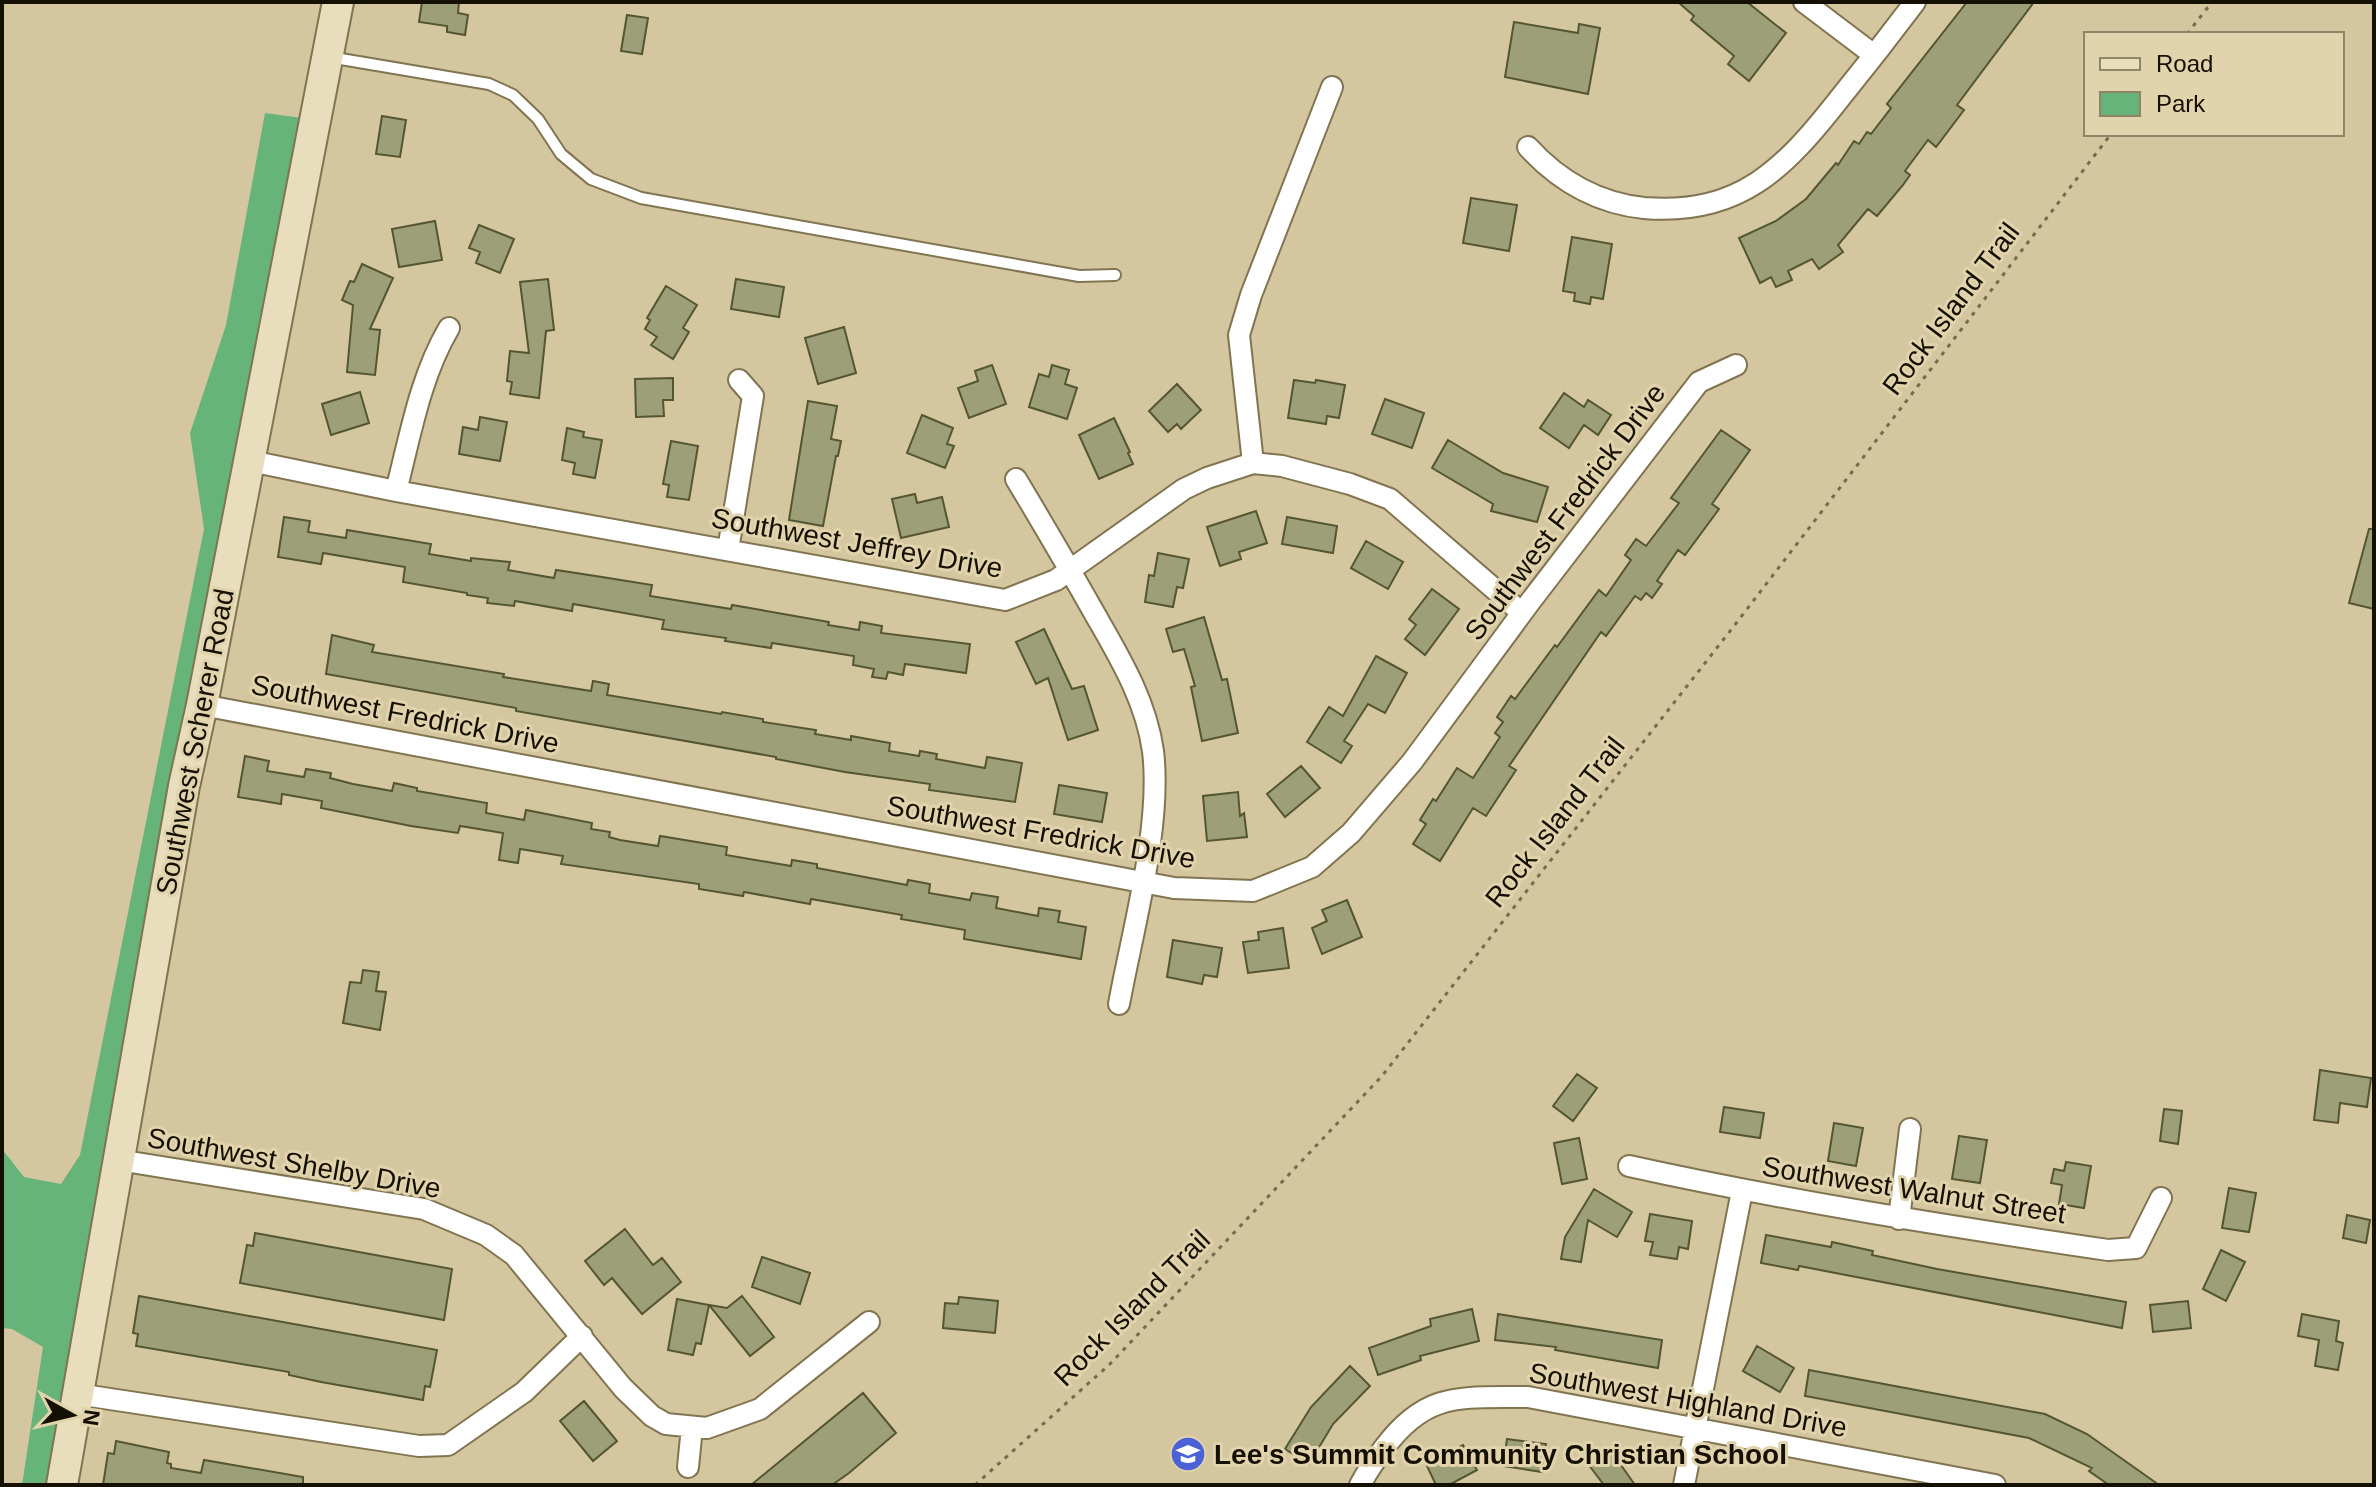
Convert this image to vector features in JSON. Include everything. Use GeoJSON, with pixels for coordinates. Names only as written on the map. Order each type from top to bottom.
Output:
{"type":"FeatureCollection","features":[{"type":"Feature","properties":{"kind":"main road","name":"Southwest Scherer Road"},"geometry":{"type":"LineString","coordinates":[[62,1485],[184,786],[338,2]]}},
{"type":"Feature","properties":{"kind":"street"},"geometry":{"type":"LineString","coordinates":[[1804,2],[1874,55]]}},
{"type":"Feature","properties":{"kind":"street"},"geometry":{"type":"LineString","coordinates":[[1528,147],[1549,170],[1607,200],[1662,209],[1690,209],[1715,202],[1745,190],[1774,172],[1807,140],[1915,2]]}},
{"type":"Feature","properties":{"kind":"street"},"geometry":{"type":"LineString","coordinates":[[1253,463],[1239,335],[1251,295],[1332,87]]}},
{"type":"Feature","properties":{"kind":"street"},"geometry":{"type":"LineString","coordinates":[[396,491],[423,390],[439,344],[449,328]]}},
{"type":"Feature","properties":{"kind":"street","name":"Southwest Fredrick Drive"},"geometry":{"type":"LineString","coordinates":[[202,705],[1174,888],[1253,891],[1312,867],[1351,833],[1412,762],[1699,382],[1736,365]]}},
{"type":"Feature","properties":{"kind":"street"},"geometry":{"type":"LineString","coordinates":[[728,550],[753,396],[739,380]]}},
{"type":"Feature","properties":{"kind":"street","name":"Southwest Jeffrey Drive"},"geometry":{"type":"LineString","coordinates":[[250,461],[396,491],[1005,600],[1056,580],[1184,489],[1253,463],[1282,466],[1390,499],[1522,613]]}},
{"type":"Feature","properties":{"kind":"street"},"geometry":{"type":"LineString","coordinates":[[1016,479],[1128,671],[1143,710],[1152,749],[1155,789],[1149,845],[1119,1004]]}},
{"type":"Feature","properties":{"kind":"street"},"geometry":{"type":"LineString","coordinates":[[1899,1219],[1910,1129]]}},
{"type":"Feature","properties":{"kind":"street","name":"Southwest Shelby Drive"},"geometry":{"type":"LineString","coordinates":[[118,1160],[424,1209],[486,1235],[514,1255],[623,1388],[652,1416],[666,1424],[707,1428],[760,1409],[869,1322]]}},
{"type":"Feature","properties":{"kind":"street","name":"Southwest Walnut Street"},"geometry":{"type":"LineString","coordinates":[[1629,1166],[1742,1191],[1899,1219],[2108,1250],[2136,1248],[2161,1198]]}},
{"type":"Feature","properties":{"kind":"street"},"geometry":{"type":"LineString","coordinates":[[1684,1485],[1742,1191]]}},
{"type":"Feature","properties":{"kind":"street"},"geometry":{"type":"LineString","coordinates":[[77,1394],[419,1446],[448,1445],[524,1392],[582,1336]]}},
{"type":"Feature","properties":{"kind":"street","name":"Southwest Highland Drive"},"geometry":{"type":"LineString","coordinates":[[1360,1485],[1399,1428],[1425,1407],[1460,1398],[1528,1397],[1995,1485]]}},
{"type":"Feature","properties":{"kind":"street"},"geometry":{"type":"LineString","coordinates":[[688,1467],[692,1427]]}},
{"type":"Feature","properties":{"kind":"lane"},"geometry":{"type":"LineString","coordinates":[[327,56],[489,84],[513,95],[538,119],[561,154],[591,179],[641,198],[1079,276],[1115,275]]}},
{"type":"Feature","properties":{"kind":"path"},"geometry":{"type":"LineString","coordinates":[[2189,32],[2212,2]]}},
{"type":"Feature","properties":{"kind":"path","name":"Rock Island Trail"},"geometry":{"type":"LineString","coordinates":[[975,1485],[1110,1364],[1382,1076],[1734,626],[2109,136]]}},
{"type":"Feature","properties":{"kind":"green space"},"geometry":{"type":"Polygon","coordinates":[[[265,113],[302,118],[48,1485],[22,1485],[43,1347],[12,1329],[2,1328],[2,1149],[24,1177],[61,1184],[80,1155],[204,529],[190,433],[226,325],[265,113]]]}},
{"type":"Feature","properties":{"kind":"building"},"geometry":{"type":"Polygon","coordinates":[[[422,2],[459,2],[458,13],[468,15],[465,35],[447,32],[447,26],[419,22],[422,2]]]}},
{"type":"Feature","properties":{"kind":"building"},"geometry":{"type":"Polygon","coordinates":[[[1678,2],[1747,2],[1786,33],[1749,81],[1728,64],[1734,56],[1691,20],[1694,16],[1678,2]]]}},
{"type":"Feature","properties":{"kind":"building"},"geometry":{"type":"Polygon","coordinates":[[[1967,2],[2034,2],[1957,105],[1964,110],[1936,147],[1928,140],[1905,171],[1910,175],[1877,216],[1868,209],[1838,245],[1843,252],[1819,269],[1812,259],[1788,271],[1792,280],[1776,287],[1771,277],[1760,283],[1739,238],[1776,221],[1806,199],[1836,163],[1838,165],[1854,141],[1859,144],[1867,132],[1871,134],[1891,108],[1887,104],[1967,2]]]}},
{"type":"Feature","properties":{"kind":"building"},"geometry":{"type":"Polygon","coordinates":[[[627,15],[648,18],[642,54],[621,51],[627,15]]]}},
{"type":"Feature","properties":{"kind":"building"},"geometry":{"type":"Polygon","coordinates":[[[1514,22],[1578,33],[1579,24],[1600,28],[1588,94],[1505,77],[1514,22]]]}},
{"type":"Feature","properties":{"kind":"building"},"geometry":{"type":"Polygon","coordinates":[[[382,116],[406,120],[400,157],[376,154],[382,116]]]}},
{"type":"Feature","properties":{"kind":"building"},"geometry":{"type":"Polygon","coordinates":[[[1471,198],[1517,205],[1509,251],[1463,243],[1471,198]]]}},
{"type":"Feature","properties":{"kind":"building"},"geometry":{"type":"Polygon","coordinates":[[[435,221],[442,260],[399,267],[392,229],[435,221]]]}},
{"type":"Feature","properties":{"kind":"building"},"geometry":{"type":"Polygon","coordinates":[[[479,225],[514,239],[500,273],[476,263],[480,252],[469,248],[479,225]]]}},
{"type":"Feature","properties":{"kind":"building"},"geometry":{"type":"Polygon","coordinates":[[[1572,237],[1612,244],[1603,299],[1591,297],[1590,304],[1574,301],[1575,293],[1563,291],[1572,237]]]}},
{"type":"Feature","properties":{"kind":"building"},"geometry":{"type":"Polygon","coordinates":[[[362,264],[393,278],[370,329],[380,330],[375,375],[347,372],[353,305],[342,300],[362,264]]]}},
{"type":"Feature","properties":{"kind":"building"},"geometry":{"type":"Polygon","coordinates":[[[548,279],[554,330],[546,331],[539,398],[510,394],[512,382],[507,381],[510,351],[529,353],[520,282],[548,279]]]}},
{"type":"Feature","properties":{"kind":"building"},"geometry":{"type":"Polygon","coordinates":[[[736,279],[784,287],[779,317],[731,309],[736,279]]]}},
{"type":"Feature","properties":{"kind":"building"},"geometry":{"type":"Polygon","coordinates":[[[666,286],[697,305],[683,328],[689,332],[673,359],[651,345],[657,337],[645,329],[650,320],[647,318],[666,286]]]}},
{"type":"Feature","properties":{"kind":"building"},"geometry":{"type":"Polygon","coordinates":[[[844,327],[856,373],[818,384],[805,338],[844,327]]]}},
{"type":"Feature","properties":{"kind":"building"},"geometry":{"type":"Polygon","coordinates":[[[992,365],[1006,404],[969,418],[958,388],[978,381],[975,371],[992,365]]]}},
{"type":"Feature","properties":{"kind":"building"},"geometry":{"type":"Polygon","coordinates":[[[1052,365],[1069,370],[1065,384],[1077,388],[1067,419],[1029,407],[1039,374],[1049,377],[1052,365]]]}},
{"type":"Feature","properties":{"kind":"building"},"geometry":{"type":"Polygon","coordinates":[[[673,378],[673,400],[663,400],[664,416],[636,417],[635,379],[673,378]]]}},
{"type":"Feature","properties":{"kind":"building"},"geometry":{"type":"Polygon","coordinates":[[[1294,380],[1345,385],[1339,418],[1327,416],[1326,424],[1288,418],[1294,380]]]}},
{"type":"Feature","properties":{"kind":"building"},"geometry":{"type":"Polygon","coordinates":[[[1177,384],[1201,410],[1181,429],[1177,424],[1168,432],[1149,411],[1177,384]]]}},
{"type":"Feature","properties":{"kind":"building"},"geometry":{"type":"Polygon","coordinates":[[[360,392],[369,423],[331,435],[322,404],[360,392]]]}},
{"type":"Feature","properties":{"kind":"building"},"geometry":{"type":"Polygon","coordinates":[[[1564,393],[1584,407],[1588,400],[1611,415],[1598,435],[1584,425],[1569,448],[1540,428],[1564,393]]]}},
{"type":"Feature","properties":{"kind":"building"},"geometry":{"type":"Polygon","coordinates":[[[1385,399],[1424,413],[1412,448],[1372,434],[1385,399]]]}},
{"type":"Feature","properties":{"kind":"building"},"geometry":{"type":"Polygon","coordinates":[[[808,401],[837,406],[831,439],[841,441],[823,526],[789,520],[808,401]]]}},
{"type":"Feature","properties":{"kind":"building"},"geometry":{"type":"Polygon","coordinates":[[[922,415],[953,428],[947,444],[954,446],[945,468],[907,453],[922,415]]]}},
{"type":"Feature","properties":{"kind":"building"},"geometry":{"type":"Polygon","coordinates":[[[480,417],[507,422],[500,461],[459,454],[463,427],[478,430],[480,417]]]}},
{"type":"Feature","properties":{"kind":"building"},"geometry":{"type":"Polygon","coordinates":[[[1114,418],[1133,464],[1099,479],[1079,435],[1114,418]]]}},
{"type":"Feature","properties":{"kind":"building"},"geometry":{"type":"Polygon","coordinates":[[[567,428],[584,432],[583,437],[602,440],[595,478],[573,474],[575,463],[562,460],[567,428]]]}},
{"type":"Feature","properties":{"kind":"building"},"geometry":{"type":"Polygon","coordinates":[[[1721,430],[1750,450],[1712,504],[1719,509],[1685,555],[1678,550],[1657,581],[1662,584],[1652,598],[1646,593],[1641,600],[1635,596],[1606,636],[1601,632],[1509,766],[1516,770],[1486,816],[1473,808],[1440,861],[1413,844],[1426,824],[1420,820],[1433,799],[1436,801],[1457,768],[1473,778],[1500,737],[1495,733],[1503,722],[1497,717],[1511,696],[1515,699],[1599,590],[1606,596],[1631,560],[1625,555],[1636,539],[1646,546],[1679,503],[1671,498],[1721,430]]]}},
{"type":"Feature","properties":{"kind":"building"},"geometry":{"type":"Polygon","coordinates":[[[1448,440],[1503,473],[1548,487],[1537,522],[1491,511],[1493,504],[1432,468],[1448,440]]]}},
{"type":"Feature","properties":{"kind":"building"},"geometry":{"type":"Polygon","coordinates":[[[671,441],[698,446],[689,500],[667,497],[669,485],[663,484],[671,441]]]}},
{"type":"Feature","properties":{"kind":"building"},"geometry":{"type":"Polygon","coordinates":[[[915,494],[917,503],[942,497],[949,527],[901,538],[892,499],[915,494]]]}},
{"type":"Feature","properties":{"kind":"building"},"geometry":{"type":"Polygon","coordinates":[[[1256,511],[1267,543],[1239,552],[1241,559],[1220,566],[1207,527],[1256,511]]]}},
{"type":"Feature","properties":{"kind":"building"},"geometry":{"type":"Polygon","coordinates":[[[284,517],[310,521],[308,532],[346,538],[347,530],[431,544],[429,554],[471,561],[471,558],[510,562],[508,570],[554,578],[556,570],[652,585],[650,596],[731,609],[732,605],[859,630],[860,622],[882,626],[881,633],[970,644],[966,673],[905,664],[903,675],[888,672],[886,679],[872,677],[874,669],[853,665],[854,656],[772,643],[771,648],[725,641],[726,638],[662,629],[664,620],[573,604],[572,611],[515,601],[514,606],[487,603],[488,598],[403,582],[405,567],[323,553],[321,564],[278,557],[284,517]]]}},
{"type":"Feature","properties":{"kind":"building"},"geometry":{"type":"Polygon","coordinates":[[[1287,517],[1337,526],[1333,553],[1282,544],[1287,517]]]}},
{"type":"Feature","properties":{"kind":"building"},"geometry":{"type":"Polygon","coordinates":[[[2369,529],[2374,529],[2374,609],[2349,603],[2369,529]]]}},
{"type":"Feature","properties":{"kind":"building"},"geometry":{"type":"Polygon","coordinates":[[[1366,541],[1403,562],[1388,589],[1351,568],[1366,541]]]}},
{"type":"Feature","properties":{"kind":"building"},"geometry":{"type":"Polygon","coordinates":[[[1158,553],[1189,559],[1183,588],[1177,587],[1173,607],[1145,602],[1149,575],[1154,576],[1158,553]]]}},
{"type":"Feature","properties":{"kind":"building"},"geometry":{"type":"Polygon","coordinates":[[[1432,589],[1459,609],[1425,655],[1405,639],[1416,625],[1409,619],[1432,589]]]}},
{"type":"Feature","properties":{"kind":"building"},"geometry":{"type":"Polygon","coordinates":[[[1204,617],[1222,680],[1227,679],[1238,733],[1202,741],[1191,687],[1195,686],[1184,649],[1173,652],[1166,629],[1204,617]]]}},
{"type":"Feature","properties":{"kind":"building"},"geometry":{"type":"Polygon","coordinates":[[[1044,629],[1072,689],[1084,686],[1098,730],[1068,740],[1048,678],[1036,684],[1016,642],[1044,629]]]}},
{"type":"Feature","properties":{"kind":"building"},"geometry":{"type":"Polygon","coordinates":[[[332,635],[374,645],[372,652],[504,674],[503,677],[591,691],[593,681],[609,684],[607,695],[763,719],[763,722],[816,730],[815,734],[890,743],[889,751],[919,756],[920,751],[937,754],[936,759],[985,768],[987,757],[1022,763],[1015,802],[929,790],[930,784],[845,772],[326,674],[332,635]]]}},
{"type":"Feature","properties":{"kind":"building"},"geometry":{"type":"Polygon","coordinates":[[[1376,656],[1407,673],[1385,713],[1368,704],[1344,741],[1352,746],[1341,763],[1307,742],[1329,707],[1343,716],[1376,656]]]}},
{"type":"Feature","properties":{"kind":"building"},"geometry":{"type":"Polygon","coordinates":[[[245,756],[269,761],[267,771],[304,777],[306,769],[331,773],[330,778],[392,791],[394,783],[417,788],[417,791],[487,803],[486,813],[524,820],[526,810],[592,823],[591,829],[610,832],[609,837],[620,840],[658,846],[660,836],[727,847],[726,855],[791,866],[792,860],[817,864],[817,868],[907,885],[908,880],[930,884],[929,893],[970,900],[972,893],[998,897],[996,908],[1038,916],[1039,908],[1060,911],[1058,922],[1086,927],[1081,959],[964,939],[965,930],[901,919],[902,915],[811,899],[810,904],[744,892],[743,896],[699,889],[699,884],[561,864],[563,856],[520,849],[518,863],[499,860],[503,833],[460,826],[458,833],[411,826],[321,808],[322,801],[282,794],[281,804],[238,797],[245,756]]]}},
{"type":"Feature","properties":{"kind":"building"},"geometry":{"type":"Polygon","coordinates":[[[1301,766],[1320,788],[1285,817],[1267,794],[1301,766]]]}},
{"type":"Feature","properties":{"kind":"building"},"geometry":{"type":"Polygon","coordinates":[[[1059,785],[1107,793],[1102,822],[1054,814],[1059,785]]]}},
{"type":"Feature","properties":{"kind":"building"},"geometry":{"type":"Polygon","coordinates":[[[1238,792],[1240,816],[1244,813],[1247,837],[1207,841],[1203,796],[1238,792]]]}},
{"type":"Feature","properties":{"kind":"building"},"geometry":{"type":"Polygon","coordinates":[[[1347,900],[1362,937],[1322,954],[1312,928],[1327,921],[1322,910],[1347,900]]]}},
{"type":"Feature","properties":{"kind":"building"},"geometry":{"type":"Polygon","coordinates":[[[1283,928],[1289,968],[1248,973],[1243,942],[1259,940],[1258,932],[1283,928]]]}},
{"type":"Feature","properties":{"kind":"building"},"geometry":{"type":"Polygon","coordinates":[[[1173,940],[1222,948],[1217,977],[1204,975],[1202,984],[1167,977],[1173,940]]]}},
{"type":"Feature","properties":{"kind":"building"},"geometry":{"type":"Polygon","coordinates":[[[363,970],[379,972],[376,991],[386,992],[380,1030],[343,1023],[350,982],[361,983],[363,970]]]}},
{"type":"Feature","properties":{"kind":"building"},"geometry":{"type":"Polygon","coordinates":[[[2320,1070],[2371,1078],[2367,1107],[2340,1103],[2338,1123],[2314,1120],[2320,1070]]]}},
{"type":"Feature","properties":{"kind":"building"},"geometry":{"type":"Polygon","coordinates":[[[1577,1074],[1597,1088],[1573,1121],[1553,1106],[1577,1074]]]}},
{"type":"Feature","properties":{"kind":"building"},"geometry":{"type":"Polygon","coordinates":[[[1724,1107],[1764,1113],[1760,1138],[1720,1132],[1724,1107]]]}},
{"type":"Feature","properties":{"kind":"building"},"geometry":{"type":"Polygon","coordinates":[[[2164,1109],[2182,1111],[2178,1144],[2160,1141],[2164,1109]]]}},
{"type":"Feature","properties":{"kind":"building"},"geometry":{"type":"Polygon","coordinates":[[[1834,1123],[1863,1128],[1856,1166],[1828,1161],[1834,1123]]]}},
{"type":"Feature","properties":{"kind":"building"},"geometry":{"type":"Polygon","coordinates":[[[1959,1136],[1987,1140],[1980,1183],[1952,1179],[1959,1136]]]}},
{"type":"Feature","properties":{"kind":"building"},"geometry":{"type":"Polygon","coordinates":[[[1579,1138],[1587,1179],[1562,1184],[1554,1143],[1579,1138]]]}},
{"type":"Feature","properties":{"kind":"building"},"geometry":{"type":"Polygon","coordinates":[[[2066,1162],[2091,1166],[2084,1208],[2059,1204],[2062,1185],[2051,1183],[2054,1169],[2064,1171],[2066,1162]]]}},
{"type":"Feature","properties":{"kind":"building"},"geometry":{"type":"Polygon","coordinates":[[[2229,1188],[2256,1193],[2249,1232],[2222,1228],[2229,1188]]]}},
{"type":"Feature","properties":{"kind":"building"},"geometry":{"type":"Polygon","coordinates":[[[1594,1189],[1632,1212],[1617,1237],[1588,1220],[1581,1262],[1561,1259],[1565,1237],[1594,1189]]]}},
{"type":"Feature","properties":{"kind":"building"},"geometry":{"type":"Polygon","coordinates":[[[1650,1214],[1692,1221],[1688,1249],[1679,1247],[1677,1259],[1650,1255],[1653,1242],[1645,1241],[1650,1214]]]}},
{"type":"Feature","properties":{"kind":"building"},"geometry":{"type":"Polygon","coordinates":[[[2347,1215],[2370,1220],[2366,1243],[2343,1238],[2347,1215]]]}},
{"type":"Feature","properties":{"kind":"building"},"geometry":{"type":"Polygon","coordinates":[[[625,1229],[653,1265],[662,1258],[681,1282],[642,1314],[612,1278],[604,1285],[585,1261],[625,1229]]]}},
{"type":"Feature","properties":{"kind":"building"},"geometry":{"type":"Polygon","coordinates":[[[255,1233],[452,1269],[444,1320],[240,1283],[247,1245],[253,1246],[255,1233]]]}},
{"type":"Feature","properties":{"kind":"building"},"geometry":{"type":"Polygon","coordinates":[[[1766,1235],[1831,1247],[1832,1242],[1873,1251],[1872,1255],[1937,1269],[2126,1302],[2122,1328],[1799,1266],[1798,1270],[1761,1263],[1766,1235]]]}},
{"type":"Feature","properties":{"kind":"building"},"geometry":{"type":"Polygon","coordinates":[[[2221,1250],[2245,1262],[2226,1301],[2203,1289],[2221,1250]]]}},
{"type":"Feature","properties":{"kind":"building"},"geometry":{"type":"Polygon","coordinates":[[[762,1257],[810,1273],[800,1304],[752,1287],[762,1257]]]}},
{"type":"Feature","properties":{"kind":"building"},"geometry":{"type":"Polygon","coordinates":[[[139,1296],[437,1350],[430,1387],[425,1386],[423,1400],[321,1382],[289,1375],[289,1372],[136,1346],[138,1334],[133,1333],[139,1296]]]}},
{"type":"Feature","properties":{"kind":"building"},"geometry":{"type":"Polygon","coordinates":[[[742,1296],[774,1337],[750,1356],[709,1305],[727,1308],[742,1296]]]}},
{"type":"Feature","properties":{"kind":"building"},"geometry":{"type":"Polygon","coordinates":[[[959,1297],[998,1301],[995,1333],[943,1328],[945,1303],[958,1304],[959,1297]]]}},
{"type":"Feature","properties":{"kind":"building"},"geometry":{"type":"Polygon","coordinates":[[[677,1299],[709,1305],[701,1344],[696,1343],[693,1355],[668,1350],[677,1299]]]}},
{"type":"Feature","properties":{"kind":"building"},"geometry":{"type":"Polygon","coordinates":[[[2188,1301],[2191,1328],[2153,1332],[2150,1305],[2188,1301]]]}},
{"type":"Feature","properties":{"kind":"building"},"geometry":{"type":"Polygon","coordinates":[[[1472,1309],[1479,1341],[1420,1356],[1421,1360],[1378,1375],[1369,1348],[1431,1326],[1430,1319],[1472,1309]]]}},
{"type":"Feature","properties":{"kind":"building"},"geometry":{"type":"Polygon","coordinates":[[[1498,1314],[1662,1340],[1658,1368],[1555,1350],[1556,1347],[1495,1340],[1498,1314]]]}},
{"type":"Feature","properties":{"kind":"building"},"geometry":{"type":"Polygon","coordinates":[[[2302,1314],[2339,1321],[2336,1341],[2343,1343],[2338,1370],[2315,1366],[2319,1340],[2298,1336],[2302,1314]]]}},
{"type":"Feature","properties":{"kind":"building"},"geometry":{"type":"Polygon","coordinates":[[[1757,1346],[1794,1368],[1780,1392],[1743,1371],[1757,1346]]]}},
{"type":"Feature","properties":{"kind":"building"},"geometry":{"type":"Polygon","coordinates":[[[1350,1366],[1370,1386],[1333,1424],[1309,1464],[1285,1449],[1311,1407],[1350,1366]]]}},
{"type":"Feature","properties":{"kind":"building"},"geometry":{"type":"Polygon","coordinates":[[[1809,1370],[2045,1414],[2087,1434],[2159,1485],[2109,1485],[2089,1471],[2092,1468],[2029,1438],[1805,1396],[1809,1370]]]}},
{"type":"Feature","properties":{"kind":"building"},"geometry":{"type":"Polygon","coordinates":[[[863,1393],[896,1433],[849,1473],[832,1485],[751,1485],[863,1393]]]}},
{"type":"Feature","properties":{"kind":"building"},"geometry":{"type":"Polygon","coordinates":[[[584,1401],[617,1441],[593,1461],[560,1421],[584,1401]]]}},
{"type":"Feature","properties":{"kind":"building"},"geometry":{"type":"Polygon","coordinates":[[[1507,1439],[1546,1444],[1542,1472],[1503,1466],[1507,1439]]]}},
{"type":"Feature","properties":{"kind":"building"},"geometry":{"type":"Polygon","coordinates":[[[116,1441],[169,1452],[167,1463],[171,1464],[171,1468],[201,1473],[204,1460],[303,1477],[303,1485],[103,1485],[108,1453],[114,1454],[116,1441]]]}},
{"type":"Feature","properties":{"kind":"building"},"geometry":{"type":"Polygon","coordinates":[[[1463,1445],[1477,1470],[1449,1485],[1436,1485],[1426,1464],[1463,1445]]]}},
{"type":"Feature","properties":{"kind":"building"},"geometry":{"type":"Polygon","coordinates":[[[1609,1448],[1635,1485],[1604,1485],[1588,1464],[1609,1448]]]}},
{"type":"Feature","properties":{"kind":"place","name":"Lee's Summit Community Christian School"},"geometry":{"type":"Point","coordinates":[1188,1454]}}]}
